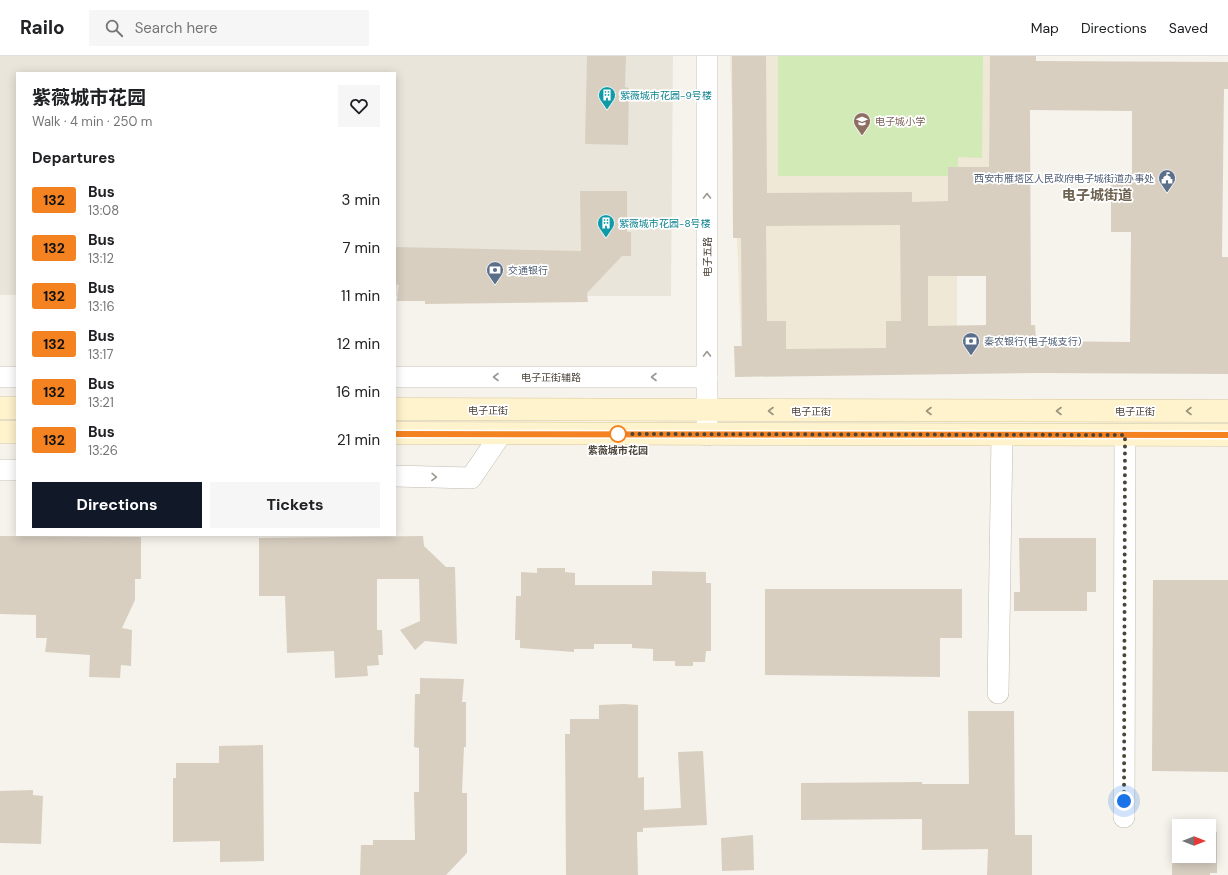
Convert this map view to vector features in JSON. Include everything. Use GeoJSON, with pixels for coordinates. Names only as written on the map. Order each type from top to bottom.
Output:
{"type":"FeatureCollection","features":[{"type":"Feature","properties":{"kind":"main road"},"geometry":{"type":"LineString","coordinates":[[0,408],[16,408]]}},
{"type":"Feature","properties":{"kind":"main road","name":"电子正街"},"geometry":{"type":"LineString","coordinates":[[396,409],[707,411],[1228,411]]}},
{"type":"Feature","properties":{"kind":"main road"},"geometry":{"type":"LineString","coordinates":[[0,432],[16,432]]}},
{"type":"Feature","properties":{"kind":"main road"},"geometry":{"type":"LineString","coordinates":[[396,434],[1228,435]]}},
{"type":"Feature","properties":{"kind":"street","name":"电子五路"},"geometry":{"type":"LineString","coordinates":[[707,56],[707,435]]}},
{"type":"Feature","properties":{"kind":"street","name":"电子正街辅路"},"geometry":{"type":"LineString","coordinates":[[396,377],[707,376]]}},
{"type":"Feature","properties":{"kind":"street"},"geometry":{"type":"LineString","coordinates":[[0,377],[16,377]]}},
{"type":"Feature","properties":{"kind":"street"},"geometry":{"type":"LineString","coordinates":[[396,476],[471,478],[501,434]]}},
{"type":"Feature","properties":{"kind":"street"},"geometry":{"type":"LineString","coordinates":[[998,694],[1002,435]]}},
{"type":"Feature","properties":{"kind":"street"},"geometry":{"type":"LineString","coordinates":[[1124,817],[1125,435]]}},
{"type":"Feature","properties":{"kind":"street"},"geometry":{"type":"LineString","coordinates":[[0,470],[16,470]]}},
{"type":"Feature","properties":{"kind":"shaded area"},"geometry":{"type":"Polygon","coordinates":[[[0,56],[673,56],[671,296],[396,296],[396,72],[16,72],[16,295],[0,295],[0,56]]]}},
{"type":"Feature","properties":{"kind":"shaded area","name":"电子城小学"},"geometry":{"type":"Polygon","coordinates":[[[730,56],[990,56],[989,216],[957,216],[957,368],[742,368],[730,56]]]}},
{"type":"Feature","properties":{"kind":"green space"},"geometry":{"type":"Polygon","coordinates":[[[778,56],[983,56],[982,158],[958,157],[958,176],[778,176],[778,56]]]}},
{"type":"Feature","properties":{"kind":"building","name":"紫薇城市花园-9号楼"},"geometry":{"type":"Polygon","coordinates":[[[587,56],[626,56],[625,87],[629,88],[628,145],[585,144],[587,56]]]}},
{"type":"Feature","properties":{"kind":"building"},"geometry":{"type":"Polygon","coordinates":[[[732,56],[766,56],[767,193],[912,192],[912,202],[948,201],[948,167],[989,167],[990,56],[1036,56],[1036,61],[1228,62],[1228,89],[1224,89],[1222,257],[1228,257],[1228,374],[1036,373],[735,377],[734,346],[742,346],[741,238],[733,238],[732,56]],[[1030,110],[1031,325],[1035,325],[1036,341],[1130,342],[1131,232],[1111,232],[1111,183],[1125,184],[1126,173],[1132,173],[1132,111],[1030,110]],[[900,225],[766,226],[767,321],[786,321],[786,349],[886,348],[886,321],[901,321],[900,225]],[[928,276],[928,326],[986,325],[986,276],[928,276]]]}},
{"type":"Feature","properties":{"kind":"building"},"geometry":{"type":"Polygon","coordinates":[[[580,191],[627,191],[627,232],[631,232],[631,256],[622,256],[587,293],[588,302],[425,304],[425,301],[397,301],[399,285],[396,284],[396,247],[581,251],[580,191]]]}},
{"type":"Feature","properties":{"kind":"building"},"geometry":{"type":"Polygon","coordinates":[[[0,536],[141,537],[141,579],[135,579],[135,600],[122,628],[132,630],[131,666],[121,665],[120,678],[89,677],[90,655],[45,652],[47,638],[36,638],[36,615],[0,614],[0,536]]]}},
{"type":"Feature","properties":{"kind":"building"},"geometry":{"type":"Polygon","coordinates":[[[423,536],[424,546],[446,567],[455,567],[457,644],[425,641],[415,650],[400,630],[420,621],[419,579],[377,579],[377,630],[382,630],[383,655],[378,655],[379,665],[367,666],[368,676],[335,678],[334,651],[287,653],[285,596],[259,596],[259,538],[423,536]]]}},
{"type":"Feature","properties":{"kind":"building"},"geometry":{"type":"Polygon","coordinates":[[[1019,538],[1096,538],[1096,592],[1087,592],[1087,611],[1014,611],[1014,592],[1020,592],[1019,538]]]}},
{"type":"Feature","properties":{"kind":"building"},"geometry":{"type":"Polygon","coordinates":[[[537,568],[565,568],[565,572],[575,573],[575,585],[652,585],[652,571],[706,572],[706,583],[711,583],[711,651],[706,651],[705,662],[693,662],[693,666],[675,666],[675,661],[653,661],[653,649],[632,648],[632,644],[594,644],[594,649],[574,649],[574,652],[520,648],[520,640],[515,640],[516,596],[521,596],[521,572],[537,573],[537,568]]]}},
{"type":"Feature","properties":{"kind":"building"},"geometry":{"type":"Polygon","coordinates":[[[1153,580],[1228,580],[1228,772],[1152,771],[1153,580]]]}},
{"type":"Feature","properties":{"kind":"building"},"geometry":{"type":"Polygon","coordinates":[[[765,589],[962,589],[962,638],[940,638],[940,677],[765,675],[765,589]]]}},
{"type":"Feature","properties":{"kind":"building"},"geometry":{"type":"Polygon","coordinates":[[[420,678],[464,679],[462,702],[466,702],[466,747],[464,747],[462,793],[467,793],[467,853],[446,875],[360,875],[361,845],[373,845],[373,840],[415,840],[414,792],[419,792],[419,748],[414,747],[415,694],[420,694],[420,678]]]}},
{"type":"Feature","properties":{"kind":"building"},"geometry":{"type":"Polygon","coordinates":[[[599,705],[638,705],[638,778],[644,777],[644,810],[681,808],[678,752],[703,751],[707,825],[643,828],[643,832],[637,832],[638,875],[566,875],[565,734],[570,734],[570,719],[599,719],[599,705]]]}},
{"type":"Feature","properties":{"kind":"building"},"geometry":{"type":"Polygon","coordinates":[[[968,711],[1014,711],[1015,835],[1032,835],[1032,875],[987,875],[988,849],[922,850],[922,819],[801,820],[801,783],[922,782],[922,784],[969,784],[968,711]]]}},
{"type":"Feature","properties":{"kind":"building"},"geometry":{"type":"Polygon","coordinates":[[[263,745],[264,861],[220,862],[220,841],[173,842],[173,778],[176,778],[176,763],[219,763],[219,746],[263,745]]]}},
{"type":"Feature","properties":{"kind":"building"},"geometry":{"type":"Polygon","coordinates":[[[33,790],[33,795],[43,796],[41,844],[0,843],[0,791],[33,790]]]}},
{"type":"Feature","properties":{"kind":"building"},"geometry":{"type":"Polygon","coordinates":[[[1217,832],[1217,873],[1210,873],[1210,875],[1172,875],[1172,863],[1216,863],[1217,832]]]}},
{"type":"Feature","properties":{"kind":"building"},"geometry":{"type":"Polygon","coordinates":[[[753,835],[754,870],[722,871],[721,838],[753,835]]]}},
{"type":"Feature","properties":{"kind":"bus line","name":"132"},"geometry":{"type":"LineString","coordinates":[[396,434],[1228,435]]}},
{"type":"Feature","properties":{"kind":"place","name":"紫薇城市花园-9号楼"},"geometry":{"type":"Point","coordinates":[607,110]}},
{"type":"Feature","properties":{"kind":"place","name":"电子城小学"},"geometry":{"type":"Point","coordinates":[862,136]}},
{"type":"Feature","properties":{"kind":"place","name":"西安市雁塔区人民政府电子城街道办事处"},"geometry":{"type":"Point","coordinates":[1167,193]}},
{"type":"Feature","properties":{"kind":"place","name":"紫薇城市花园-8号楼"},"geometry":{"type":"Point","coordinates":[606,238]}},
{"type":"Feature","properties":{"kind":"place","name":"交通银行"},"geometry":{"type":"Point","coordinates":[495,285]}},
{"type":"Feature","properties":{"kind":"place","name":"秦农银行(电子城支行)"},"geometry":{"type":"Point","coordinates":[971,356]}},
{"type":"Feature","properties":{"kind":"place","name":"紫薇城市花园"},"geometry":{"type":"Point","coordinates":[618,434]}},
{"type":"Feature","properties":{"kind":"district","name":"电子城街道"},"geometry":{"type":"Point","coordinates":[1097,195]}},
{"type":"Feature","properties":{"kind":"route"},"geometry":{"type":"LineString","coordinates":[[618,434],[1125,435],[1124,801]]}}]}
